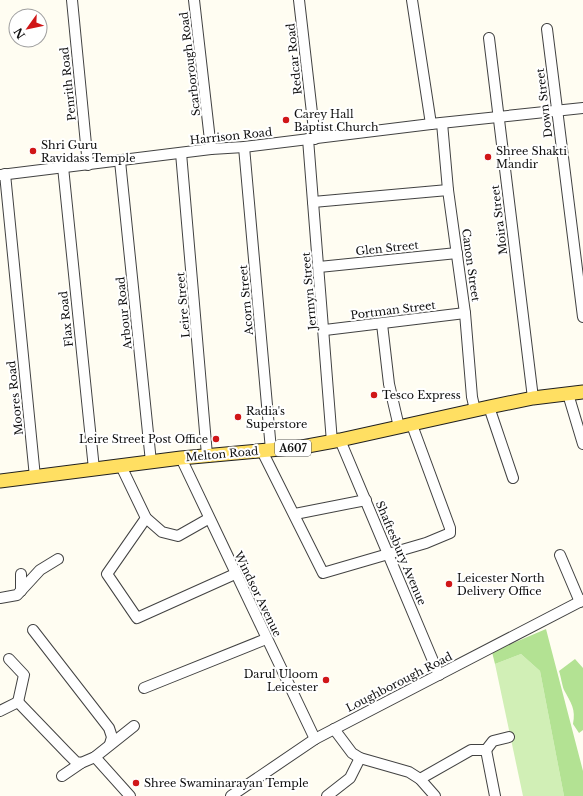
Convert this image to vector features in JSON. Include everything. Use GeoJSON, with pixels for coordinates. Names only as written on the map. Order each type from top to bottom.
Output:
{"type":"FeatureCollection","features":[{"type":"Feature","properties":{"kind":"main road","name":"Melton Road"},"geometry":{"type":"LineString","coordinates":[[0,481],[181,458],[267,450],[336,441],[533,398],[583,392]]}},
{"type":"Feature","properties":{"kind":"street","name":"Penrith Road"},"geometry":{"type":"LineString","coordinates":[[72,0],[88,165]]}},
{"type":"Feature","properties":{"kind":"street","name":"Scarborough Road"},"geometry":{"type":"LineString","coordinates":[[194,0],[212,149]]}},
{"type":"Feature","properties":{"kind":"street","name":"Redcar Road"},"geometry":{"type":"LineString","coordinates":[[299,0],[311,139]]}},
{"type":"Feature","properties":{"kind":"street"},"geometry":{"type":"LineString","coordinates":[[412,0],[431,124]]}},
{"type":"Feature","properties":{"kind":"street","name":"Down Street"},"geometry":{"type":"LineString","coordinates":[[547,28],[583,317]]}},
{"type":"Feature","properties":{"kind":"street","name":"Moira Street"},"geometry":{"type":"LineString","coordinates":[[489,38],[533,398]]}},
{"type":"Feature","properties":{"kind":"street","name":"Harrison Road"},"geometry":{"type":"LineString","coordinates":[[3,175],[212,149],[244,147],[431,124],[557,112],[583,108]]}},
{"type":"Feature","properties":{"kind":"street","name":"Canon Street"},"geometry":{"type":"LineString","coordinates":[[442,123],[448,190],[465,313],[472,397],[475,410]]}},
{"type":"Feature","properties":{"kind":"street","name":"Jermyn Street"},"geometry":{"type":"LineString","coordinates":[[311,139],[313,202],[324,330],[336,441]]}},
{"type":"Feature","properties":{"kind":"street","name":"Acorn Street"},"geometry":{"type":"LineString","coordinates":[[244,147],[267,450]]}},
{"type":"Feature","properties":{"kind":"street","name":"Leire Street"},"geometry":{"type":"LineString","coordinates":[[182,153],[207,456]]}},
{"type":"Feature","properties":{"kind":"street","name":"Arbour Road"},"geometry":{"type":"LineString","coordinates":[[120,161],[152,462]]}},
{"type":"Feature","properties":{"kind":"street","name":"Flax Road"},"geometry":{"type":"LineString","coordinates":[[63,167],[94,469]]}},
{"type":"Feature","properties":{"kind":"street","name":"Moores Road"},"geometry":{"type":"LineString","coordinates":[[3,175],[35,477]]}},
{"type":"Feature","properties":{"kind":"street"},"geometry":{"type":"LineString","coordinates":[[313,202],[448,190]]}},
{"type":"Feature","properties":{"kind":"street","name":"Glen Street"},"geometry":{"type":"LineString","coordinates":[[319,267],[457,253]]}},
{"type":"Feature","properties":{"kind":"street","name":"Portman Street"},"geometry":{"type":"LineString","coordinates":[[324,330],[465,313]]}},
{"type":"Feature","properties":{"kind":"street"},"geometry":{"type":"LineString","coordinates":[[382,324],[389,384],[399,427]]}},
{"type":"Feature","properties":{"kind":"street"},"geometry":{"type":"LineString","coordinates":[[568,394],[583,444]]}},
{"type":"Feature","properties":{"kind":"street"},"geometry":{"type":"LineString","coordinates":[[489,407],[513,478]]}},
{"type":"Feature","properties":{"kind":"street"},"geometry":{"type":"LineString","coordinates":[[267,450],[294,514],[323,573],[389,555],[426,543],[450,533],[450,528],[412,425]]}},
{"type":"Feature","properties":{"kind":"street","name":"Shaftesbury Avenue"},"geometry":{"type":"LineString","coordinates":[[336,441],[366,500],[439,675]]}},
{"type":"Feature","properties":{"kind":"street","name":"Windsor Avenue"},"geometry":{"type":"LineString","coordinates":[[181,458],[208,519],[315,740]]}},
{"type":"Feature","properties":{"kind":"street"},"geometry":{"type":"LineString","coordinates":[[121,466],[146,518],[162,532],[178,536],[208,519]]}},
{"type":"Feature","properties":{"kind":"street"},"geometry":{"type":"LineString","coordinates":[[294,514],[366,500]]}},
{"type":"Feature","properties":{"kind":"street"},"geometry":{"type":"LineString","coordinates":[[146,518],[108,574],[138,618],[235,574]]}},
{"type":"Feature","properties":{"kind":"street"},"geometry":{"type":"LineString","coordinates":[[560,555],[581,601]]}},
{"type":"Feature","properties":{"kind":"street"},"geometry":{"type":"LineString","coordinates":[[0,598],[17,595],[40,570],[58,559]]}},
{"type":"Feature","properties":{"kind":"street"},"geometry":{"type":"LineString","coordinates":[[21,574],[21,591]]}},
{"type":"Feature","properties":{"kind":"street","name":"Loughborough Road"},"geometry":{"type":"LineString","coordinates":[[231,796],[334,729],[581,601]]}},
{"type":"Feature","properties":{"kind":"street"},"geometry":{"type":"LineString","coordinates":[[34,630],[109,728],[112,738],[110,744]]}},
{"type":"Feature","properties":{"kind":"street"},"geometry":{"type":"LineString","coordinates":[[144,688],[266,639]]}},
{"type":"Feature","properties":{"kind":"street"},"geometry":{"type":"LineString","coordinates":[[9,659],[24,675],[18,702]]}},
{"type":"Feature","properties":{"kind":"street"},"geometry":{"type":"LineString","coordinates":[[0,711],[18,702]]}},
{"type":"Feature","properties":{"kind":"street"},"geometry":{"type":"LineString","coordinates":[[18,702],[76,762],[81,763]]}},
{"type":"Feature","properties":{"kind":"street"},"geometry":{"type":"LineString","coordinates":[[62,776],[81,763],[95,757],[134,726]]}},
{"type":"Feature","properties":{"kind":"street"},"geometry":{"type":"LineString","coordinates":[[334,729],[346,747],[360,758],[409,772],[420,778],[435,796]]}},
{"type":"Feature","properties":{"kind":"street"},"geometry":{"type":"LineString","coordinates":[[495,796],[486,750],[493,741],[508,737]]}},
{"type":"Feature","properties":{"kind":"street"},"geometry":{"type":"LineString","coordinates":[[420,778],[472,750],[486,750]]}},
{"type":"Feature","properties":{"kind":"street"},"geometry":{"type":"LineString","coordinates":[[95,757],[130,796]]}},
{"type":"Feature","properties":{"kind":"street"},"geometry":{"type":"LineString","coordinates":[[327,796],[350,778],[354,773],[360,758]]}},
{"type":"Feature","properties":{"kind":"green space"},"geometry":{"type":"Polygon","coordinates":[[[546,629],[583,771],[583,796],[564,796],[540,671],[521,654],[495,664],[492,652],[546,629]]]}},
{"type":"Feature","properties":{"kind":"green space"},"geometry":{"type":"Polygon","coordinates":[[[521,654],[540,671],[564,796],[523,796],[495,664],[521,654]]]}},
{"type":"Feature","properties":{"kind":"green space"},"geometry":{"type":"Polygon","coordinates":[[[575,659],[583,668],[583,730],[579,733],[573,724],[573,710],[564,690],[559,671],[575,659]]]}},
{"type":"Feature","properties":{"kind":"place","name":"Carey Hall Baptist Church"},"geometry":{"type":"Point","coordinates":[286,120]}},
{"type":"Feature","properties":{"kind":"place","name":"Shri Guru Ravidass Temple"},"geometry":{"type":"Point","coordinates":[33,151]}},
{"type":"Feature","properties":{"kind":"place","name":"Shree Shakti Mandir"},"geometry":{"type":"Point","coordinates":[488,157]}},
{"type":"Feature","properties":{"kind":"place","name":"Tesco Express"},"geometry":{"type":"Point","coordinates":[374,395]}},
{"type":"Feature","properties":{"kind":"place","name":"Radia's Superstore"},"geometry":{"type":"Point","coordinates":[238,417]}},
{"type":"Feature","properties":{"kind":"place","name":"Leire Street Post Office"},"geometry":{"type":"Point","coordinates":[216,439]}},
{"type":"Feature","properties":{"kind":"place","name":"Leicester North Delivery Office"},"geometry":{"type":"Point","coordinates":[449,584]}},
{"type":"Feature","properties":{"kind":"place","name":"Darul Uloom Leicester"},"geometry":{"type":"Point","coordinates":[326,680]}},
{"type":"Feature","properties":{"kind":"place","name":"Shree Swaminarayan Temple"},"geometry":{"type":"Point","coordinates":[136,783]}}]}
